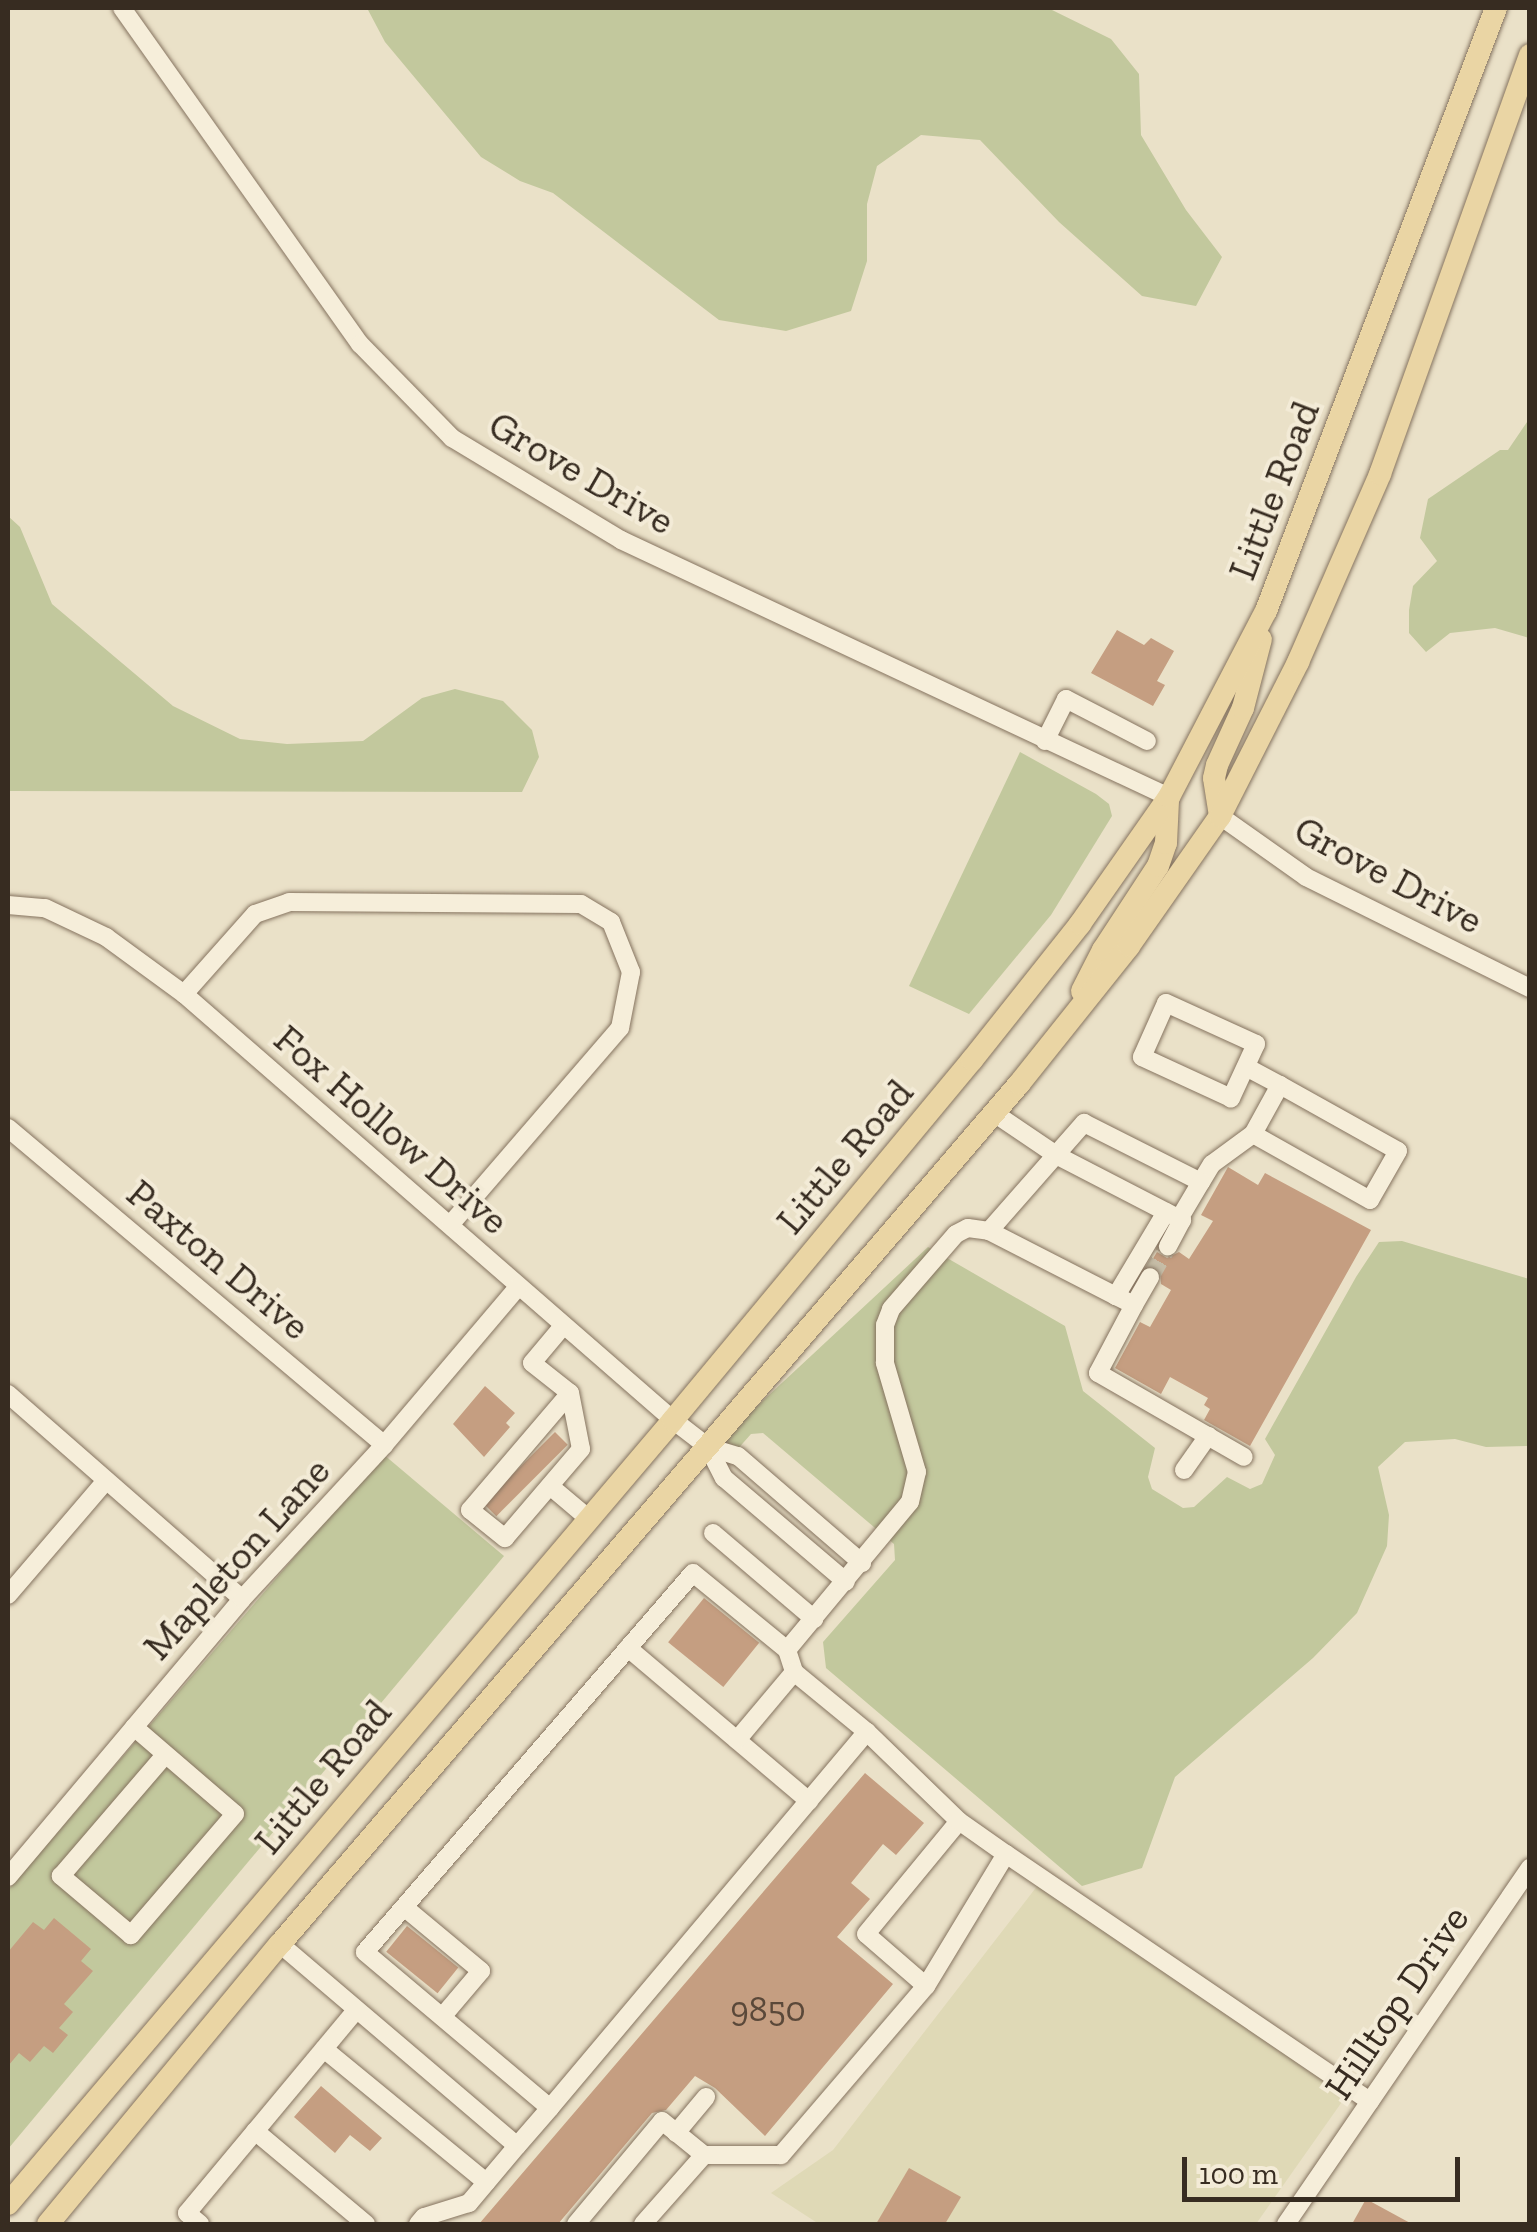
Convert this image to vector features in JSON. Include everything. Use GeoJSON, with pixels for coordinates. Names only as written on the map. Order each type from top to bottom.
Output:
{"type":"FeatureCollection","features":[{"type":"Feature","properties":{"kind":"main road","name":"Little Road"},"geometry":{"type":"LineString","coordinates":[[8,2204],[673,1420],[972,1060],[1080,924],[1168,797],[1266,612],[1496,8]]}},
{"type":"Feature","properties":{"kind":"main road","name":"Little Road"},"geometry":{"type":"LineString","coordinates":[[48,2224],[280,1944],[994,1114],[1129,946],[1220,816],[1298,662],[1380,474],[1530,55]]}},
{"type":"Feature","properties":{"kind":"main road"},"geometry":{"type":"LineString","coordinates":[[1220,816],[1214,778],[1216,765],[1244,708],[1266,612]]}},
{"type":"Feature","properties":{"kind":"main road"},"geometry":{"type":"LineString","coordinates":[[1074,1016],[1086,978],[1158,866],[1166,842],[1168,797]]}},
{"type":"Feature","properties":{"kind":"street","name":"Grove Drive"},"geometry":{"type":"LineString","coordinates":[[122,8],[360,344],[452,438],[620,540],[1168,797]]}},
{"type":"Feature","properties":{"kind":"street"},"geometry":{"type":"LineString","coordinates":[[1045,741],[1066,700],[1147,741]]}},
{"type":"Feature","properties":{"kind":"street","name":"Grove Drive"},"geometry":{"type":"LineString","coordinates":[[1220,816],[1306,876],[1530,988]]}},
{"type":"Feature","properties":{"kind":"street"},"geometry":{"type":"LineString","coordinates":[[184,994],[255,914],[288,902],[581,904],[611,922],[631,972],[620,1028],[450,1224]]}},
{"type":"Feature","properties":{"kind":"street","name":"Fox Hollow Drive"},"geometry":{"type":"LineString","coordinates":[[8,905],[45,908],[106,937],[184,994],[562,1326],[708,1447]]}},
{"type":"Feature","properties":{"kind":"street"},"geometry":{"type":"LineString","coordinates":[[1166,1003],[1256,1044],[1246,1066],[1232,1098],[1142,1057],[1166,1003]]}},
{"type":"Feature","properties":{"kind":"street"},"geometry":{"type":"LineString","coordinates":[[1246,1066],[1398,1151],[1370,1200],[1252,1134]]}},
{"type":"Feature","properties":{"kind":"street"},"geometry":{"type":"LineString","coordinates":[[1116,1296],[1212,1164],[1252,1134],[1280,1085]]}},
{"type":"Feature","properties":{"kind":"street"},"geometry":{"type":"LineString","coordinates":[[994,1114],[1056,1156],[1176,1217]]}},
{"type":"Feature","properties":{"kind":"street"},"geometry":{"type":"LineString","coordinates":[[989,1232],[1084,1123],[1201,1182]]}},
{"type":"Feature","properties":{"kind":"street","name":"Paxton Drive"},"geometry":{"type":"LineString","coordinates":[[8,1128],[384,1445]]}},
{"type":"Feature","properties":{"kind":"street"},"geometry":{"type":"LineString","coordinates":[[1168,1246],[1176,1217]]}},
{"type":"Feature","properties":{"kind":"street"},"geometry":{"type":"LineString","coordinates":[[786,1650],[903,1514],[915,1488],[914,1454],[882,1342],[891,1309],[956,1234],[968,1228],[989,1232],[1134,1305]]}},
{"type":"Feature","properties":{"kind":"street"},"geometry":{"type":"LineString","coordinates":[[1150,1277],[1098,1373],[1244,1457]]}},
{"type":"Feature","properties":{"kind":"street","name":"Mapleton Lane"},"geometry":{"type":"LineString","coordinates":[[8,1877],[242,1598],[384,1445],[518,1287]]}},
{"type":"Feature","properties":{"kind":"street"},"geometry":{"type":"LineString","coordinates":[[562,1326],[532,1362],[570,1393],[581,1449],[505,1538],[470,1510],[570,1393]]}},
{"type":"Feature","properties":{"kind":"street"},"geometry":{"type":"LineString","coordinates":[[8,1394],[104,1483],[242,1598]]}},
{"type":"Feature","properties":{"kind":"street"},"geometry":{"type":"LineString","coordinates":[[1184,1470],[1208,1436]]}},
{"type":"Feature","properties":{"kind":"street"},"geometry":{"type":"LineString","coordinates":[[708,1447],[738,1456],[862,1563]]}},
{"type":"Feature","properties":{"kind":"street"},"geometry":{"type":"LineString","coordinates":[[708,1447],[724,1478],[846,1582]]}},
{"type":"Feature","properties":{"kind":"street"},"geometry":{"type":"LineString","coordinates":[[8,1595],[104,1483]]}},
{"type":"Feature","properties":{"kind":"street"},"geometry":{"type":"LineString","coordinates":[[550,1486],[589,1519]]}},
{"type":"Feature","properties":{"kind":"street"},"geometry":{"type":"LineString","coordinates":[[713,1533],[814,1619]]}},
{"type":"Feature","properties":{"kind":"street"},"geometry":{"type":"LineString","coordinates":[[550,2108],[365,1952],[693,1573],[786,1650],[794,1672],[868,1732],[960,1821],[1370,2101]]}},
{"type":"Feature","properties":{"kind":"street"},"geometry":{"type":"LineString","coordinates":[[628,1648],[809,1802]]}},
{"type":"Feature","properties":{"kind":"street"},"geometry":{"type":"LineString","coordinates":[[737,1740],[794,1672]]}},
{"type":"Feature","properties":{"kind":"street"},"geometry":{"type":"LineString","coordinates":[[134,1727],[235,1814],[131,1935],[61,1876],[165,1754]]}},
{"type":"Feature","properties":{"kind":"street"},"geometry":{"type":"LineString","coordinates":[[418,2224],[424,2217],[469,2202],[868,1732]]}},
{"type":"Feature","properties":{"kind":"street"},"geometry":{"type":"LineString","coordinates":[[926,1986],[866,1934],[960,1821]]}},
{"type":"Feature","properties":{"kind":"street"},"geometry":{"type":"LineString","coordinates":[[576,2224],[662,2121],[704,2156],[781,2155],[926,1986],[1006,1854]]}},
{"type":"Feature","properties":{"kind":"street","name":"Hilltop Drive"},"geometry":{"type":"LineString","coordinates":[[1286,2224],[1530,1868]]}},
{"type":"Feature","properties":{"kind":"street"},"geometry":{"type":"LineString","coordinates":[[404,1908],[482,1970],[442,2017]]}},
{"type":"Feature","properties":{"kind":"street"},"geometry":{"type":"LineString","coordinates":[[280,1944],[517,2146]]}},
{"type":"Feature","properties":{"kind":"street"},"geometry":{"type":"LineString","coordinates":[[200,2224],[187,2213],[356,2010]]}},
{"type":"Feature","properties":{"kind":"street"},"geometry":{"type":"LineString","coordinates":[[324,2049],[486,2182]]}},
{"type":"Feature","properties":{"kind":"street"},"geometry":{"type":"LineString","coordinates":[[676,2133],[706,2098]]}},
{"type":"Feature","properties":{"kind":"street"},"geometry":{"type":"LineString","coordinates":[[255,2131],[366,2224]]}},
{"type":"Feature","properties":{"kind":"street"},"geometry":{"type":"LineString","coordinates":[[643,2224],[704,2156]]}},
{"type":"Feature","properties":{"kind":"shaded area"},"geometry":{"type":"Polygon","coordinates":[[[1048,1872],[1351,2089],[1256,2224],[819,2224],[771,2193],[833,2150],[1048,1872]]]}},
{"type":"Feature","properties":{"kind":"green space"},"geometry":{"type":"Polygon","coordinates":[[[367,8],[1048,8],[1111,39],[1139,74],[1141,135],[1186,210],[1222,257],[1196,306],[1142,296],[1059,222],[980,140],[921,135],[877,166],[867,204],[867,261],[851,311],[786,331],[719,320],[553,193],[520,181],[481,157],[385,42],[367,8]]]}},
{"type":"Feature","properties":{"kind":"green space"},"geometry":{"type":"Polygon","coordinates":[[[1529,419],[1529,638],[1495,628],[1450,633],[1426,652],[1409,633],[1409,610],[1413,586],[1437,561],[1420,538],[1428,499],[1500,450],[1508,450],[1529,419]]]}},
{"type":"Feature","properties":{"kind":"green space"},"geometry":{"type":"Polygon","coordinates":[[[8,516],[20,527],[52,604],[173,706],[240,739],[287,744],[363,741],[422,698],[455,689],[503,701],[532,730],[539,757],[522,792],[8,791],[8,516]]]}},
{"type":"Feature","properties":{"kind":"green space"},"geometry":{"type":"Polygon","coordinates":[[[1020,752],[1096,794],[1109,804],[1112,816],[1051,915],[969,1014],[909,986],[1020,752]]]}},
{"type":"Feature","properties":{"kind":"green space"},"geometry":{"type":"Polygon","coordinates":[[[1402,1241],[1529,1279],[1529,1446],[1486,1447],[1455,1439],[1405,1442],[1378,1467],[1389,1515],[1387,1546],[1357,1613],[1313,1658],[1175,1777],[1142,1868],[1082,1886],[826,1668],[823,1642],[895,1560],[894,1544],[763,1433],[751,1434],[721,1468],[715,1454],[753,1410],[928,1247],[1065,1326],[1083,1391],[1155,1448],[1148,1477],[1152,1489],[1183,1508],[1194,1507],[1227,1477],[1250,1489],[1262,1484],[1275,1455],[1265,1439],[1356,1277],[1379,1242],[1402,1241]]]}},
{"type":"Feature","properties":{"kind":"green space"},"geometry":{"type":"Polygon","coordinates":[[[383,1454],[504,1556],[8,2149],[8,1890],[383,1454]]]}},
{"type":"Feature","properties":{"kind":"building"},"geometry":{"type":"Polygon","coordinates":[[[1117,630],[1144,645],[1151,638],[1174,651],[1157,681],[1165,685],[1153,706],[1091,673],[1117,630]]]}},
{"type":"Feature","properties":{"kind":"building"},"geometry":{"type":"Polygon","coordinates":[[[1228,1167],[1258,1185],[1265,1173],[1371,1230],[1250,1446],[1204,1420],[1210,1409],[1204,1405],[1208,1398],[1170,1377],[1161,1394],[1115,1368],[1140,1322],[1150,1327],[1171,1290],[1161,1284],[1160,1270],[1149,1265],[1157,1252],[1167,1258],[1179,1252],[1189,1259],[1213,1221],[1201,1215],[1228,1167]]]}},
{"type":"Feature","properties":{"kind":"building"},"geometry":{"type":"Polygon","coordinates":[[[485,1386],[515,1413],[506,1423],[510,1427],[484,1457],[453,1424],[485,1386]]]}},
{"type":"Feature","properties":{"kind":"building"},"geometry":{"type":"Polygon","coordinates":[[[555,1432],[568,1445],[496,1516],[484,1503],[555,1432]]]}},
{"type":"Feature","properties":{"kind":"building"},"geometry":{"type":"Polygon","coordinates":[[[704,1598],[759,1643],[723,1687],[668,1642],[704,1598]]]}},
{"type":"Feature","properties":{"kind":"building"},"geometry":{"type":"Polygon","coordinates":[[[865,1773],[924,1823],[896,1855],[883,1844],[851,1883],[870,1899],[837,1937],[893,1984],[765,2136],[715,2088],[695,2076],[666,2110],[652,2113],[558,2224],[479,2224],[865,1773]]]}},
{"type":"Feature","properties":{"kind":"building"},"geometry":{"type":"Polygon","coordinates":[[[54,1918],[91,1949],[81,1961],[93,1971],[64,2004],[73,2012],[59,2028],[68,2035],[53,2053],[44,2046],[30,2062],[19,2053],[8,2066],[8,1952],[33,1922],[44,1930],[54,1918]]]}},
{"type":"Feature","properties":{"kind":"building"},"geometry":{"type":"Polygon","coordinates":[[[407,1926],[458,1968],[438,1993],[386,1952],[407,1926]]]}},
{"type":"Feature","properties":{"kind":"building"},"geometry":{"type":"Polygon","coordinates":[[[321,2086],[382,2138],[370,2151],[350,2135],[335,2153],[294,2117],[321,2086]]]}},
{"type":"Feature","properties":{"kind":"building"},"geometry":{"type":"Polygon","coordinates":[[[909,2168],[961,2197],[945,2224],[876,2224],[909,2168]]]}},
{"type":"Feature","properties":{"kind":"building"},"geometry":{"type":"Polygon","coordinates":[[[1366,2199],[1412,2224],[1352,2224],[1366,2199]]]}},
{"type":"Feature","properties":{"kind":"tunnel"},"geometry":{"type":"LineString","coordinates":[[1150,1277],[1168,1246]]}}]}
